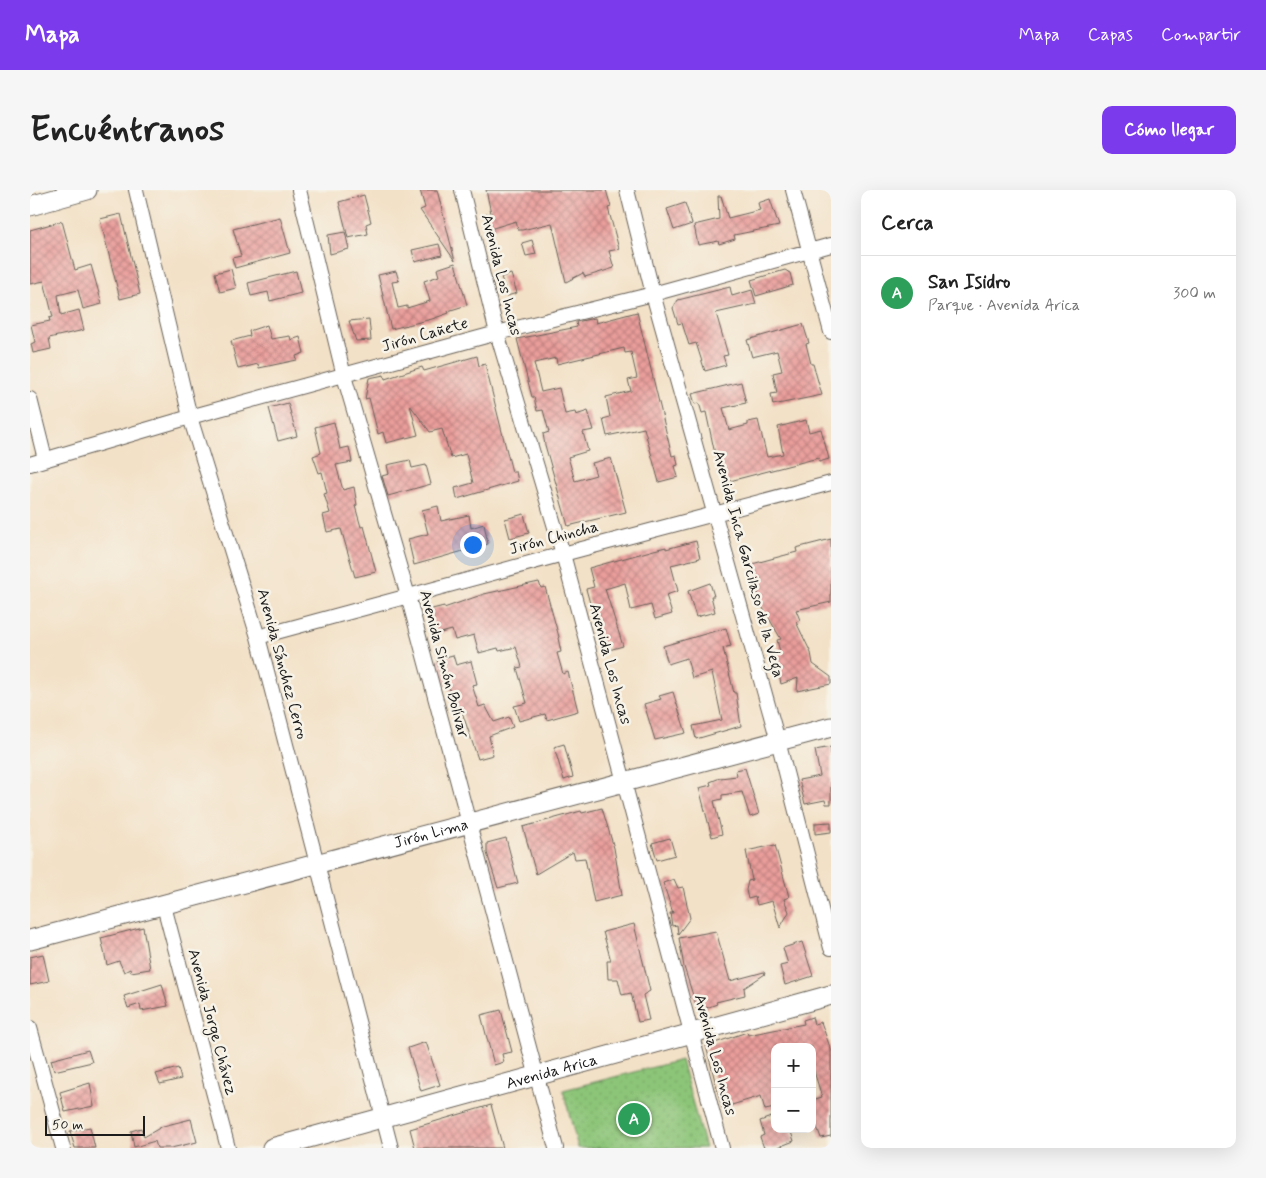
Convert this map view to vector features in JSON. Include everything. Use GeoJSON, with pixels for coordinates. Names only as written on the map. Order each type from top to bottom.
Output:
{"type":"FeatureCollection","features":[{"type":"Feature","properties":{"kind":"street"},"geometry":{"type":"LineString","coordinates":[[30,206],[87,190]]}},
{"type":"Feature","properties":{"kind":"street","name":"Avenida Sánchez Cerro"},"geometry":{"type":"LineString","coordinates":[[136,190],[190,417],[258,638],[387,1132]]}},
{"type":"Feature","properties":{"kind":"street","name":"Avenida Simón Bolívar"},"geometry":{"type":"LineString","coordinates":[[299,190],[344,376],[408,596],[556,1148]]}},
{"type":"Feature","properties":{"kind":"street","name":"Avenida Los Incas"},"geometry":{"type":"LineString","coordinates":[[462,190],[497,333],[563,554],[722,1148]]}},
{"type":"Feature","properties":{"kind":"street","name":"Avenida Inca Garcilaso de la Vega"},"geometry":{"type":"LineString","coordinates":[[627,190],[653,294],[778,741],[831,948]]}},
{"type":"Feature","properties":{"kind":"street"},"geometry":{"type":"LineString","coordinates":[[793,190],[831,332]]}},
{"type":"Feature","properties":{"kind":"street","name":"Jirón Cañete"},"geometry":{"type":"LineString","coordinates":[[30,464],[190,417],[497,333],[653,294],[831,245]]}},
{"type":"Feature","properties":{"kind":"street"},"geometry":{"type":"LineString","coordinates":[[30,399],[45,460]]}},
{"type":"Feature","properties":{"kind":"street","name":"Jirón Chincha"},"geometry":{"type":"LineString","coordinates":[[258,638],[831,483]]}},
{"type":"Feature","properties":{"kind":"street","name":"Jirón Lima"},"geometry":{"type":"LineString","coordinates":[[30,940],[164,906],[317,863],[831,727]]}},
{"type":"Feature","properties":{"kind":"street","name":"Avenida Jorge Chávez"},"geometry":{"type":"LineString","coordinates":[[164,906],[228,1148]]}},
{"type":"Feature","properties":{"kind":"street","name":"Avenida Arica"},"geometry":{"type":"LineString","coordinates":[[322,1148],[387,1132],[539,1082],[692,1039],[831,996]]}},
{"type":"Feature","properties":{"kind":"street","name":"Avenida Arica"},"geometry":{"type":"LineString","coordinates":[[692,1039],[831,1009]]}},
{"type":"Feature","properties":{"kind":"street"},"geometry":{"type":"LineString","coordinates":[[30,1028],[63,1148]]}},
{"type":"Feature","properties":{"kind":"street","name":"Avenida Arica"},"geometry":{"type":"LineString","coordinates":[[272,1148],[387,1132]]}},
{"type":"Feature","properties":{"kind":"green space"},"geometry":{"type":"Polygon","coordinates":[[[681,1060],[705,1148],[578,1148],[563,1090],[681,1060]]]}},
{"type":"Feature","properties":{"kind":"building"},"geometry":{"type":"Polygon","coordinates":[[[420,190],[437,190],[455,261],[420,210],[425,208],[420,190]]]}},
{"type":"Feature","properties":{"kind":"building"},"geometry":{"type":"Polygon","coordinates":[[[486,190],[606,190],[611,207],[608,208],[619,249],[609,251],[614,268],[585,277],[583,273],[566,282],[552,223],[518,230],[516,221],[490,229],[486,214],[491,213],[486,190]]]}},
{"type":"Feature","properties":{"kind":"building"},"geometry":{"type":"Polygon","coordinates":[[[364,195],[371,222],[366,224],[368,234],[348,238],[339,202],[364,195]]]}},
{"type":"Feature","properties":{"kind":"building"},"geometry":{"type":"Polygon","coordinates":[[[718,196],[721,196],[728,218],[760,210],[758,203],[770,199],[779,226],[734,235],[735,239],[719,244],[718,241],[698,245],[694,225],[719,219],[718,196]]]}},
{"type":"Feature","properties":{"kind":"building"},"geometry":{"type":"Polygon","coordinates":[[[685,203],[692,224],[674,230],[667,209],[685,203]]]}},
{"type":"Feature","properties":{"kind":"building"},"geometry":{"type":"Polygon","coordinates":[[[121,214],[140,294],[120,299],[100,219],[121,214]]]}},
{"type":"Feature","properties":{"kind":"building"},"geometry":{"type":"Polygon","coordinates":[[[280,217],[290,253],[235,268],[232,258],[241,256],[233,229],[280,217]]]}},
{"type":"Feature","properties":{"kind":"building"},"geometry":{"type":"Polygon","coordinates":[[[62,221],[75,270],[91,265],[102,304],[83,309],[78,290],[58,295],[61,315],[79,310],[84,330],[49,338],[51,349],[33,353],[31,344],[35,342],[31,325],[50,321],[49,318],[53,317],[44,281],[30,284],[30,230],[62,221]]]}},
{"type":"Feature","properties":{"kind":"building"},"geometry":{"type":"Polygon","coordinates":[[[345,232],[349,249],[330,254],[328,235],[345,232]]]}},
{"type":"Feature","properties":{"kind":"building"},"geometry":{"type":"Polygon","coordinates":[[[532,240],[536,254],[526,256],[522,243],[532,240]]]}},
{"type":"Feature","properties":{"kind":"building"},"geometry":{"type":"Polygon","coordinates":[[[439,244],[442,255],[415,262],[412,250],[439,244]]]}},
{"type":"Feature","properties":{"kind":"building"},"geometry":{"type":"Polygon","coordinates":[[[455,263],[467,305],[432,319],[391,329],[378,275],[396,271],[399,281],[392,282],[398,308],[407,306],[407,308],[430,301],[424,281],[439,276],[437,269],[455,263]]]}},
{"type":"Feature","properties":{"kind":"building"},"geometry":{"type":"Polygon","coordinates":[[[231,269],[236,288],[220,292],[215,273],[231,269]]]}},
{"type":"Feature","properties":{"kind":"building"},"geometry":{"type":"Polygon","coordinates":[[[785,270],[790,273],[793,285],[756,296],[751,280],[785,270]]]}},
{"type":"Feature","properties":{"kind":"building"},"geometry":{"type":"Polygon","coordinates":[[[296,271],[301,293],[270,301],[268,292],[251,296],[248,283],[296,271]]]}},
{"type":"Feature","properties":{"kind":"building"},"geometry":{"type":"Polygon","coordinates":[[[511,274],[517,293],[507,296],[501,277],[511,274]]]}},
{"type":"Feature","properties":{"kind":"building"},"geometry":{"type":"Polygon","coordinates":[[[730,287],[732,296],[752,290],[756,304],[716,313],[728,355],[723,356],[726,365],[705,371],[696,343],[689,345],[682,323],[678,324],[673,308],[678,300],[730,287]]]}},
{"type":"Feature","properties":{"kind":"building"},"geometry":{"type":"Polygon","coordinates":[[[637,312],[672,456],[676,455],[678,465],[675,466],[678,477],[659,482],[644,428],[607,436],[603,419],[610,417],[606,397],[631,391],[628,380],[637,378],[631,352],[625,353],[624,348],[557,364],[556,358],[534,363],[541,392],[559,388],[565,414],[575,412],[576,415],[588,411],[594,430],[583,432],[588,451],[568,457],[575,481],[596,475],[592,463],[611,458],[626,512],[568,526],[545,445],[543,434],[549,432],[543,410],[537,411],[517,339],[577,327],[576,322],[595,318],[596,323],[637,312]]]}},
{"type":"Feature","properties":{"kind":"building"},"geometry":{"type":"Polygon","coordinates":[[[369,319],[371,340],[356,341],[349,321],[369,319]]]}},
{"type":"Feature","properties":{"kind":"building"},"geometry":{"type":"Polygon","coordinates":[[[803,324],[809,343],[806,344],[811,364],[813,364],[822,395],[773,405],[771,394],[777,393],[773,373],[782,371],[777,351],[752,357],[747,340],[803,324]]]}},
{"type":"Feature","properties":{"kind":"building"},"geometry":{"type":"Polygon","coordinates":[[[267,325],[271,339],[290,336],[291,340],[300,337],[304,353],[296,356],[297,360],[259,368],[258,364],[238,369],[231,341],[250,336],[249,331],[267,325]]]}},
{"type":"Feature","properties":{"kind":"building"},"geometry":{"type":"Polygon","coordinates":[[[477,356],[479,366],[485,364],[512,472],[516,472],[518,481],[457,499],[455,488],[473,483],[466,454],[451,458],[442,429],[430,432],[410,405],[418,435],[386,443],[383,432],[378,434],[369,398],[365,399],[369,378],[384,375],[385,379],[422,367],[424,371],[477,356]]]}},
{"type":"Feature","properties":{"kind":"building"},"geometry":{"type":"Polygon","coordinates":[[[741,382],[746,403],[723,408],[729,430],[758,420],[767,457],[783,454],[778,427],[806,420],[809,432],[821,429],[829,459],[819,462],[818,458],[726,482],[723,471],[719,473],[706,412],[702,413],[699,403],[695,404],[692,394],[741,382]]]}},
{"type":"Feature","properties":{"kind":"building"},"geometry":{"type":"Polygon","coordinates":[[[288,403],[297,436],[278,441],[269,408],[288,403]]]}},
{"type":"Feature","properties":{"kind":"building"},"geometry":{"type":"Polygon","coordinates":[[[334,422],[340,449],[349,447],[352,462],[336,465],[343,490],[354,487],[357,505],[355,506],[361,527],[364,526],[376,572],[355,577],[341,529],[327,532],[323,515],[330,513],[324,494],[327,493],[322,472],[319,473],[313,456],[321,453],[315,427],[334,422]]]}},
{"type":"Feature","properties":{"kind":"building"},"geometry":{"type":"Polygon","coordinates":[[[410,460],[412,468],[426,465],[431,484],[388,496],[382,476],[389,474],[387,465],[410,460]]]}},
{"type":"Feature","properties":{"kind":"building"},"geometry":{"type":"Polygon","coordinates":[[[438,506],[441,521],[469,515],[471,528],[484,524],[488,544],[414,565],[408,539],[428,534],[422,510],[438,506]]]}},
{"type":"Feature","properties":{"kind":"building"},"geometry":{"type":"Polygon","coordinates":[[[524,514],[529,533],[510,538],[505,519],[524,514]]]}},
{"type":"Feature","properties":{"kind":"building"},"geometry":{"type":"Polygon","coordinates":[[[831,539],[831,602],[796,610],[800,620],[796,622],[811,653],[813,664],[831,677],[831,684],[797,691],[798,678],[781,684],[775,654],[780,652],[777,640],[781,639],[760,603],[752,564],[797,552],[796,548],[831,539]]]}},
{"type":"Feature","properties":{"kind":"building"},"geometry":{"type":"Polygon","coordinates":[[[696,541],[700,558],[671,565],[678,591],[666,595],[672,614],[655,619],[651,605],[631,610],[625,583],[605,589],[623,646],[609,650],[607,641],[599,643],[586,589],[594,587],[589,568],[654,550],[666,547],[666,549],[696,541]]]}},
{"type":"Feature","properties":{"kind":"building"},"geometry":{"type":"Polygon","coordinates":[[[539,582],[541,588],[545,587],[559,637],[561,652],[557,653],[563,674],[568,672],[578,711],[547,720],[545,714],[519,721],[514,706],[527,703],[517,668],[522,667],[516,647],[499,651],[498,648],[479,653],[474,635],[455,640],[452,630],[433,635],[427,614],[432,609],[444,606],[444,608],[484,594],[539,582]]]}},
{"type":"Feature","properties":{"kind":"building"},"geometry":{"type":"Polygon","coordinates":[[[710,583],[714,596],[711,596],[715,612],[696,617],[688,591],[710,583]]]}},
{"type":"Feature","properties":{"kind":"building"},"geometry":{"type":"Polygon","coordinates":[[[726,628],[731,646],[723,648],[734,693],[736,693],[741,726],[696,739],[693,726],[722,720],[712,672],[692,678],[687,658],[668,664],[663,646],[726,628]]]}},
{"type":"Feature","properties":{"kind":"building"},"geometry":{"type":"Polygon","coordinates":[[[453,655],[456,665],[471,661],[477,684],[472,685],[479,707],[485,705],[494,722],[509,717],[513,727],[489,736],[493,755],[478,759],[462,712],[457,714],[448,684],[444,685],[437,659],[453,655]]]}},
{"type":"Feature","properties":{"kind":"building"},"geometry":{"type":"Polygon","coordinates":[[[673,692],[686,733],[655,740],[644,704],[661,699],[659,696],[673,692]]]}},
{"type":"Feature","properties":{"kind":"building"},"geometry":{"type":"Polygon","coordinates":[[[564,744],[573,777],[564,780],[554,747],[564,744]]]}},
{"type":"Feature","properties":{"kind":"building"},"geometry":{"type":"Polygon","coordinates":[[[831,747],[831,804],[826,804],[825,800],[805,804],[799,780],[820,776],[815,750],[831,747]]]}},
{"type":"Feature","properties":{"kind":"building"},"geometry":{"type":"Polygon","coordinates":[[[745,768],[759,814],[750,817],[742,792],[722,795],[722,799],[714,801],[722,834],[712,837],[699,788],[711,785],[710,782],[720,778],[737,776],[736,770],[745,768]]]}},
{"type":"Feature","properties":{"kind":"building"},"geometry":{"type":"Polygon","coordinates":[[[602,808],[614,848],[622,895],[594,902],[585,858],[575,859],[573,852],[536,874],[523,827],[581,811],[582,813],[602,808]]]}},
{"type":"Feature","properties":{"kind":"building"},"geometry":{"type":"Polygon","coordinates":[[[831,822],[831,832],[815,834],[815,823],[831,822]]]}},
{"type":"Feature","properties":{"kind":"building"},"geometry":{"type":"Polygon","coordinates":[[[506,838],[518,883],[498,888],[487,853],[487,843],[506,838]]]}},
{"type":"Feature","properties":{"kind":"building"},"geometry":{"type":"Polygon","coordinates":[[[670,838],[675,855],[657,860],[652,843],[670,838]]]}},
{"type":"Feature","properties":{"kind":"building"},"geometry":{"type":"Polygon","coordinates":[[[775,845],[789,897],[784,899],[789,912],[780,928],[772,901],[757,905],[755,897],[748,899],[746,890],[748,881],[752,880],[746,851],[775,845]]]}},
{"type":"Feature","properties":{"kind":"building"},"geometry":{"type":"Polygon","coordinates":[[[674,879],[678,888],[683,887],[690,918],[678,934],[677,925],[672,926],[670,913],[673,913],[663,883],[674,879]]]}},
{"type":"Feature","properties":{"kind":"building"},"geometry":{"type":"Polygon","coordinates":[[[634,924],[650,991],[643,995],[649,1020],[638,1022],[631,993],[622,995],[618,979],[608,979],[607,961],[611,961],[603,932],[634,924]]]}},
{"type":"Feature","properties":{"kind":"building"},"geometry":{"type":"Polygon","coordinates":[[[143,927],[150,969],[131,972],[130,969],[124,972],[119,961],[107,965],[101,938],[143,927]]]}},
{"type":"Feature","properties":{"kind":"building"},"geometry":{"type":"Polygon","coordinates":[[[716,931],[730,981],[764,972],[765,974],[744,988],[745,995],[716,1002],[717,1004],[698,1011],[684,967],[679,938],[716,931]]]}},
{"type":"Feature","properties":{"kind":"building"},"geometry":{"type":"Polygon","coordinates":[[[802,942],[813,976],[785,985],[780,966],[788,964],[783,948],[802,942]]]}},
{"type":"Feature","properties":{"kind":"building"},"geometry":{"type":"Polygon","coordinates":[[[43,954],[49,981],[30,985],[30,957],[43,954]]]}},
{"type":"Feature","properties":{"kind":"building"},"geometry":{"type":"Polygon","coordinates":[[[162,984],[168,1006],[141,1011],[140,1004],[128,1008],[124,996],[162,984]]]}},
{"type":"Feature","properties":{"kind":"building"},"geometry":{"type":"Polygon","coordinates":[[[501,1010],[512,1052],[502,1054],[504,1062],[494,1065],[481,1015],[501,1010]]]}},
{"type":"Feature","properties":{"kind":"building"},"geometry":{"type":"Polygon","coordinates":[[[812,1017],[814,1024],[821,1022],[831,1050],[831,1136],[821,1138],[816,1124],[816,1099],[822,1097],[816,1078],[816,1043],[771,1043],[771,1109],[765,1110],[761,1096],[722,1108],[706,1046],[747,1032],[748,1035],[804,1024],[803,1020],[812,1017]]]}},
{"type":"Feature","properties":{"kind":"building"},"geometry":{"type":"Polygon","coordinates":[[[426,1042],[440,1085],[421,1091],[408,1048],[426,1042]]]}},
{"type":"Feature","properties":{"kind":"building"},"geometry":{"type":"Polygon","coordinates":[[[88,1050],[92,1062],[54,1071],[51,1060],[88,1050]]]}},
{"type":"Feature","properties":{"kind":"building"},"geometry":{"type":"Polygon","coordinates":[[[178,1068],[181,1079],[160,1084],[156,1074],[178,1068]]]}},
{"type":"Feature","properties":{"kind":"building"},"geometry":{"type":"Polygon","coordinates":[[[90,1083],[94,1106],[65,1112],[60,1092],[90,1083]]]}},
{"type":"Feature","properties":{"kind":"building"},"geometry":{"type":"Polygon","coordinates":[[[491,1105],[503,1148],[415,1148],[410,1129],[491,1105]]]}},
{"type":"Feature","properties":{"kind":"building"},"geometry":{"type":"Polygon","coordinates":[[[771,1117],[771,1133],[791,1133],[794,1141],[776,1148],[764,1148],[760,1137],[764,1135],[760,1121],[771,1117]]]}},
{"type":"Feature","properties":{"kind":"building"},"geometry":{"type":"Polygon","coordinates":[[[191,1119],[197,1142],[171,1148],[157,1148],[155,1141],[134,1147],[131,1131],[141,1128],[144,1137],[163,1126],[191,1119]]]}},
{"type":"Feature","properties":{"kind":"building"},"geometry":{"type":"Polygon","coordinates":[[[90,1127],[95,1148],[75,1148],[70,1131],[90,1127]]]}},
{"type":"Feature","properties":{"kind":"place","name":"San Isidro"},"geometry":{"type":"Point","coordinates":[634,1119]}}]}
